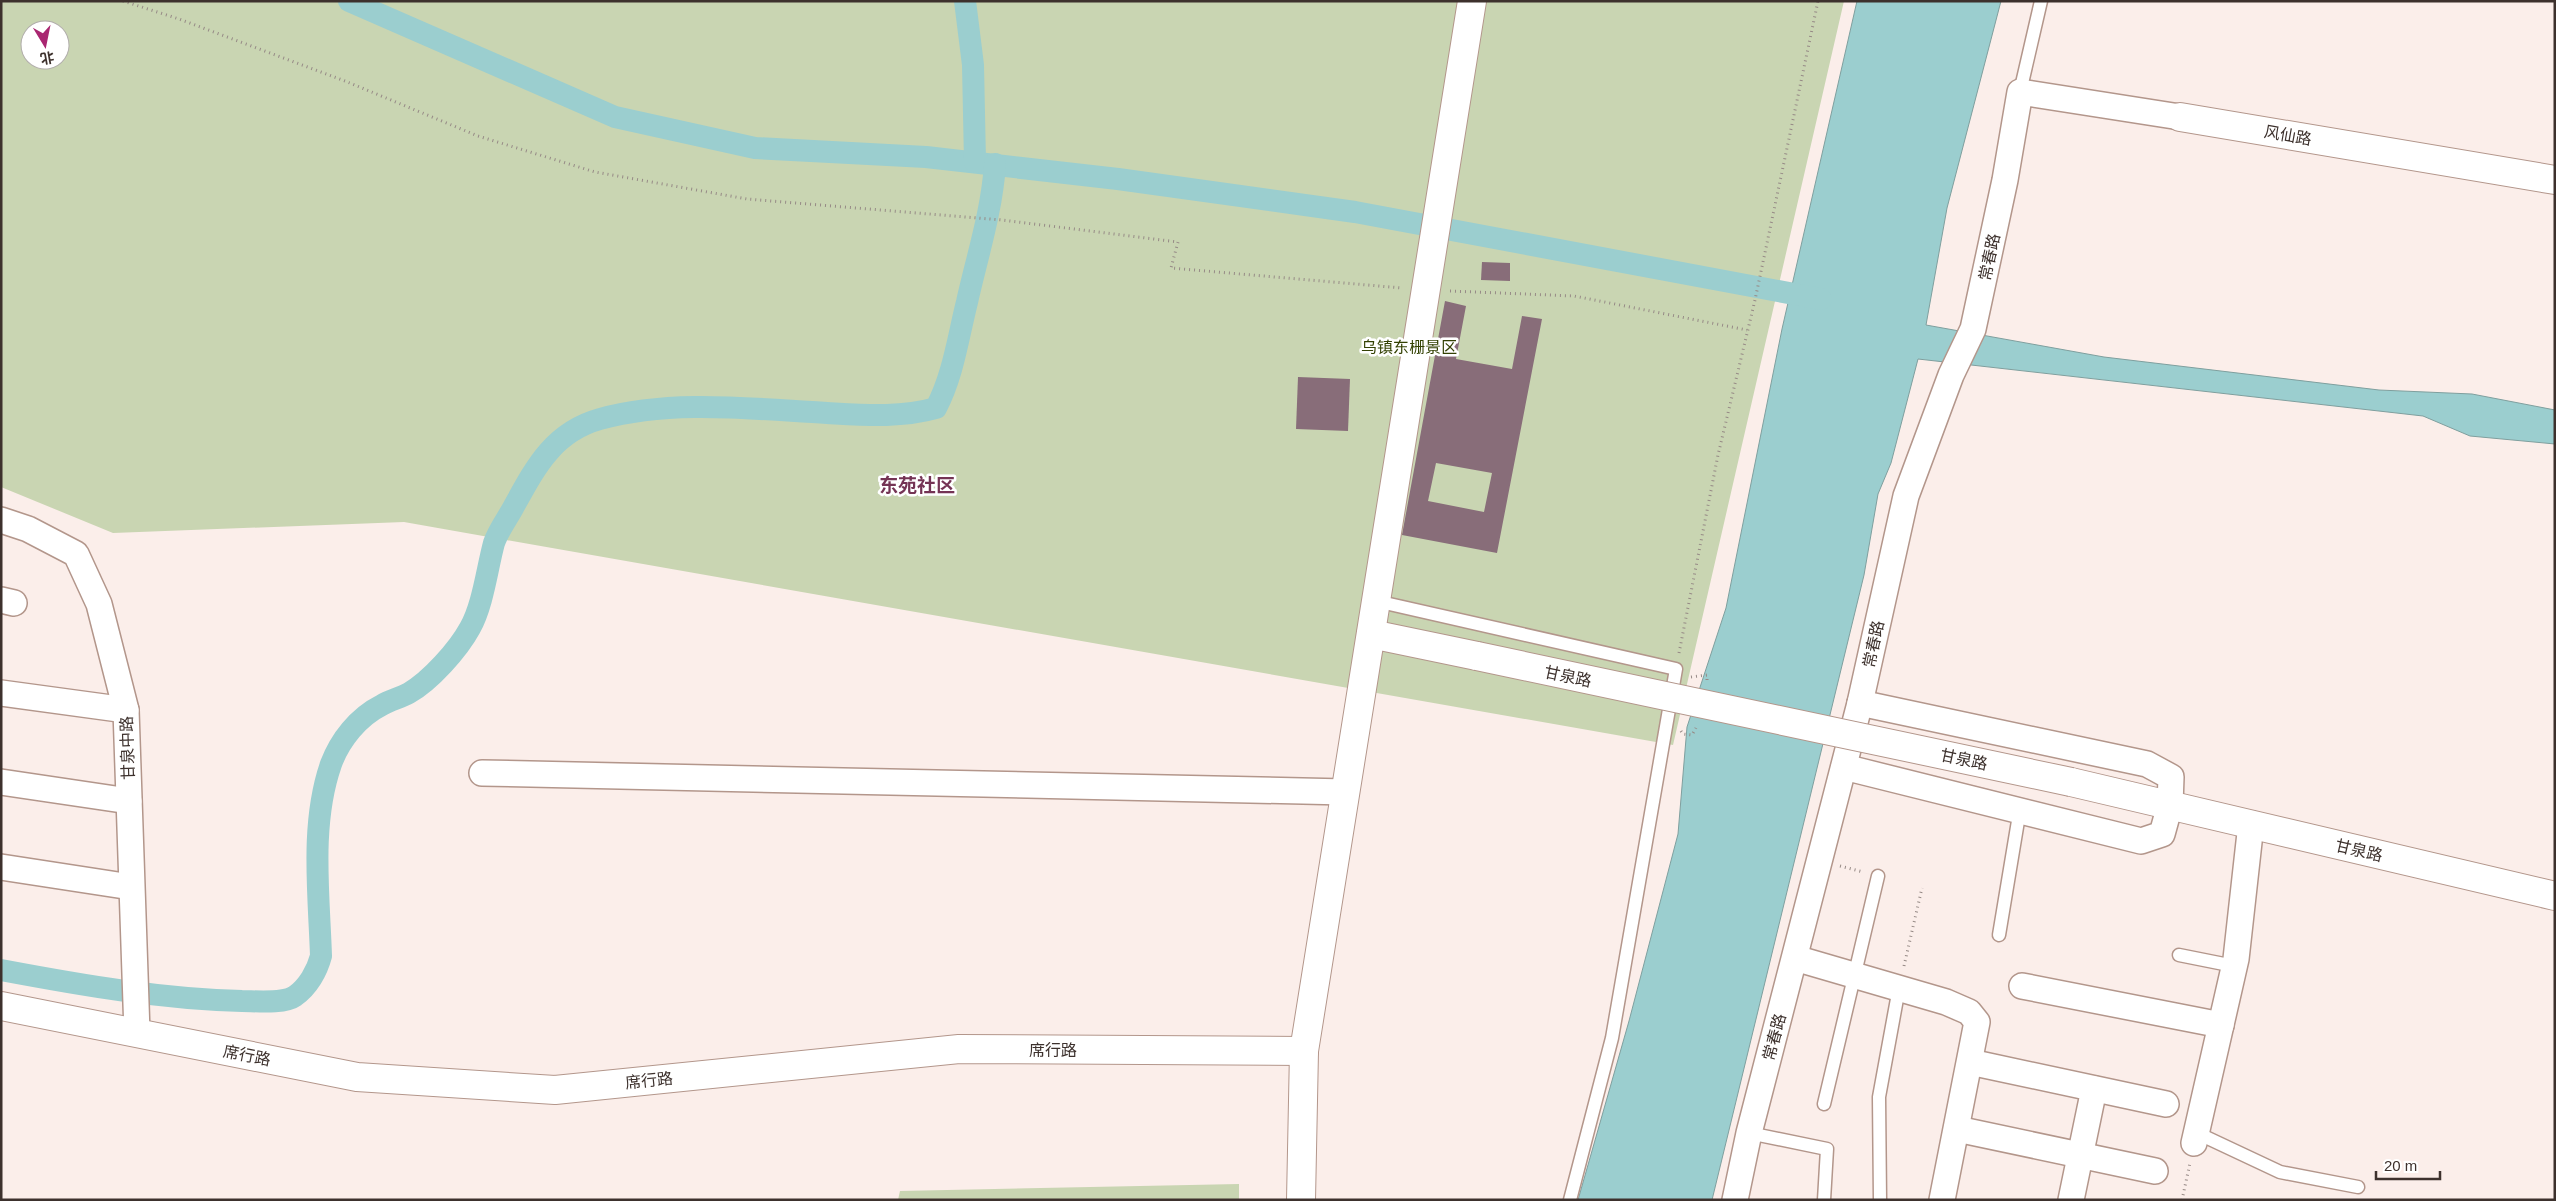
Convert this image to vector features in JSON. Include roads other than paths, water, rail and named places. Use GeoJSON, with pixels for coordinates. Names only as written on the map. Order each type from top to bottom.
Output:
{"type":"FeatureCollection","features":[{"type":"Feature","properties":{"kind":"street"},"geometry":{"type":"LineString","coordinates":[[1301,1200],[1304,1051],[1472,1]]}},
{"type":"Feature","properties":{"kind":"street","name":"风仙路"},"geometry":{"type":"LineString","coordinates":[[2020,92],[2555,180]]}},
{"type":"Feature","properties":{"kind":"street","name":"常春路"},"geometry":{"type":"LineString","coordinates":[[1735,1200],[1749,1133],[1860,703],[1906,496],[1951,375],[1973,329],[2005,180],[2020,92]]}},
{"type":"Feature","properties":{"kind":"street","name":"甘泉中路"},"geometry":{"type":"LineString","coordinates":[[1,520],[28,529],[76,554],[98,604],[126,710],[136,1023]]}},
{"type":"Feature","properties":{"kind":"street","name":"甘泉路"},"geometry":{"type":"LineString","coordinates":[[1371,634],[2072,782],[2555,896]]}},
{"type":"Feature","properties":{"kind":"street"},"geometry":{"type":"LineString","coordinates":[[1,692],[126,710]]}},
{"type":"Feature","properties":{"kind":"street"},"geometry":{"type":"LineString","coordinates":[[1844,767],[2020,809],[2141,841],[2162,834],[2170,805],[2171,777],[2147,764],[1860,703]]}},
{"type":"Feature","properties":{"kind":"street"},"geometry":{"type":"LineString","coordinates":[[482,773],[1346,792]]}},
{"type":"Feature","properties":{"kind":"street"},"geometry":{"type":"LineString","coordinates":[[1,782],[129,801]]}},
{"type":"Feature","properties":{"kind":"street"},"geometry":{"type":"LineString","coordinates":[[2196,1138],[2234,966],[2251,824]]}},
{"type":"Feature","properties":{"kind":"street"},"geometry":{"type":"LineString","coordinates":[[1,868],[132,887]]}},
{"type":"Feature","properties":{"kind":"street"},"geometry":{"type":"LineString","coordinates":[[1795,958],[1946,1002],[1969,1012],[1978,1022],[1942,1200]]}},
{"type":"Feature","properties":{"kind":"street"},"geometry":{"type":"LineString","coordinates":[[2022,986],[2221,1025]]}},
{"type":"Feature","properties":{"kind":"street","name":"席行路"},"geometry":{"type":"LineString","coordinates":[[1,1006],[136,1023],[357,1078],[555,1090],[958,1050],[1304,1051]]}},
{"type":"Feature","properties":{"kind":"street"},"geometry":{"type":"LineString","coordinates":[[1970,1062],[2166,1104]]}},
{"type":"Feature","properties":{"kind":"street"},"geometry":{"type":"LineString","coordinates":[[2072,1200],[2094,1089]]}},
{"type":"Feature","properties":{"kind":"street"},"geometry":{"type":"LineString","coordinates":[[1957,1129],[2154,1171]]}},
{"type":"Feature","properties":{"kind":"lane"},"geometry":{"type":"LineString","coordinates":[[2020,92],[2041,1]]}},
{"type":"Feature","properties":{"kind":"lane"},"geometry":{"type":"LineString","coordinates":[[1376,601],[1676,669],[1612,1038],[1570,1200]]}},
{"type":"Feature","properties":{"kind":"lane"},"geometry":{"type":"LineString","coordinates":[[1999,935],[2020,809]]}},
{"type":"Feature","properties":{"kind":"lane"},"geometry":{"type":"LineString","coordinates":[[1824,1104],[1878,876]]}},
{"type":"Feature","properties":{"kind":"lane"},"geometry":{"type":"LineString","coordinates":[[2179,955],[2234,966]]}},
{"type":"Feature","properties":{"kind":"lane"},"geometry":{"type":"LineString","coordinates":[[1880,1200],[1878,1097],[1899,988]]}},
{"type":"Feature","properties":{"kind":"lane"},"geometry":{"type":"LineString","coordinates":[[1749,1133],[1826,1150],[1824,1200]]}},
{"type":"Feature","properties":{"kind":"lane"},"geometry":{"type":"LineString","coordinates":[[2196,1138],[2280,1172],[2358,1187]]}},
{"type":"Feature","properties":{"kind":"water"},"geometry":{"type":"Polygon","coordinates":[[[1857,1],[2001,1],[1947,208],[1926,325],[2104,357],[2379,390],[2472,394],[2555,410],[2555,444],[2470,436],[2423,416],[1918,359],[1891,463],[1878,494],[1864,575],[1712,1200],[1578,1200],[1629,1021],[1678,834],[1687,727],[1726,608],[1782,329],[1857,1]]]}},
{"type":"Feature","properties":{"kind":"waterway"},"geometry":{"type":"LineString","coordinates":[[349,1],[615,117],[755,148],[926,157],[1118,179],[1355,212],[1821,299]]}},
{"type":"Feature","properties":{"kind":"waterway"},"geometry":{"type":"LineString","coordinates":[[965,1],[973,65],[975,162]]}},
{"type":"Feature","properties":{"kind":"waterway"},"geometry":{"type":"LineString","coordinates":[[1,970],[121,990],[212,1000],[277,1001],[290,999],[300,992],[311,978],[321,956],[317,859],[320,811],[324,787],[339,746],[351,730],[373,710],[409,693],[426,681],[465,637],[478,609],[494,543],[529,479],[547,453],[558,442],[584,425],[600,419],[655,409],[713,407],[882,415],[936,408],[947,383],[954,356],[987,216],[995,164]]}},
{"type":"Feature","properties":{"kind":"district","name":"东苑社区"},"geometry":{"type":"Point","coordinates":[917,485]}},
{"type":"Feature","properties":{"kind":"park label","name":"乌镇东栅景区"},"geometry":{"type":"Point","coordinates":[1409,347]}}]}
